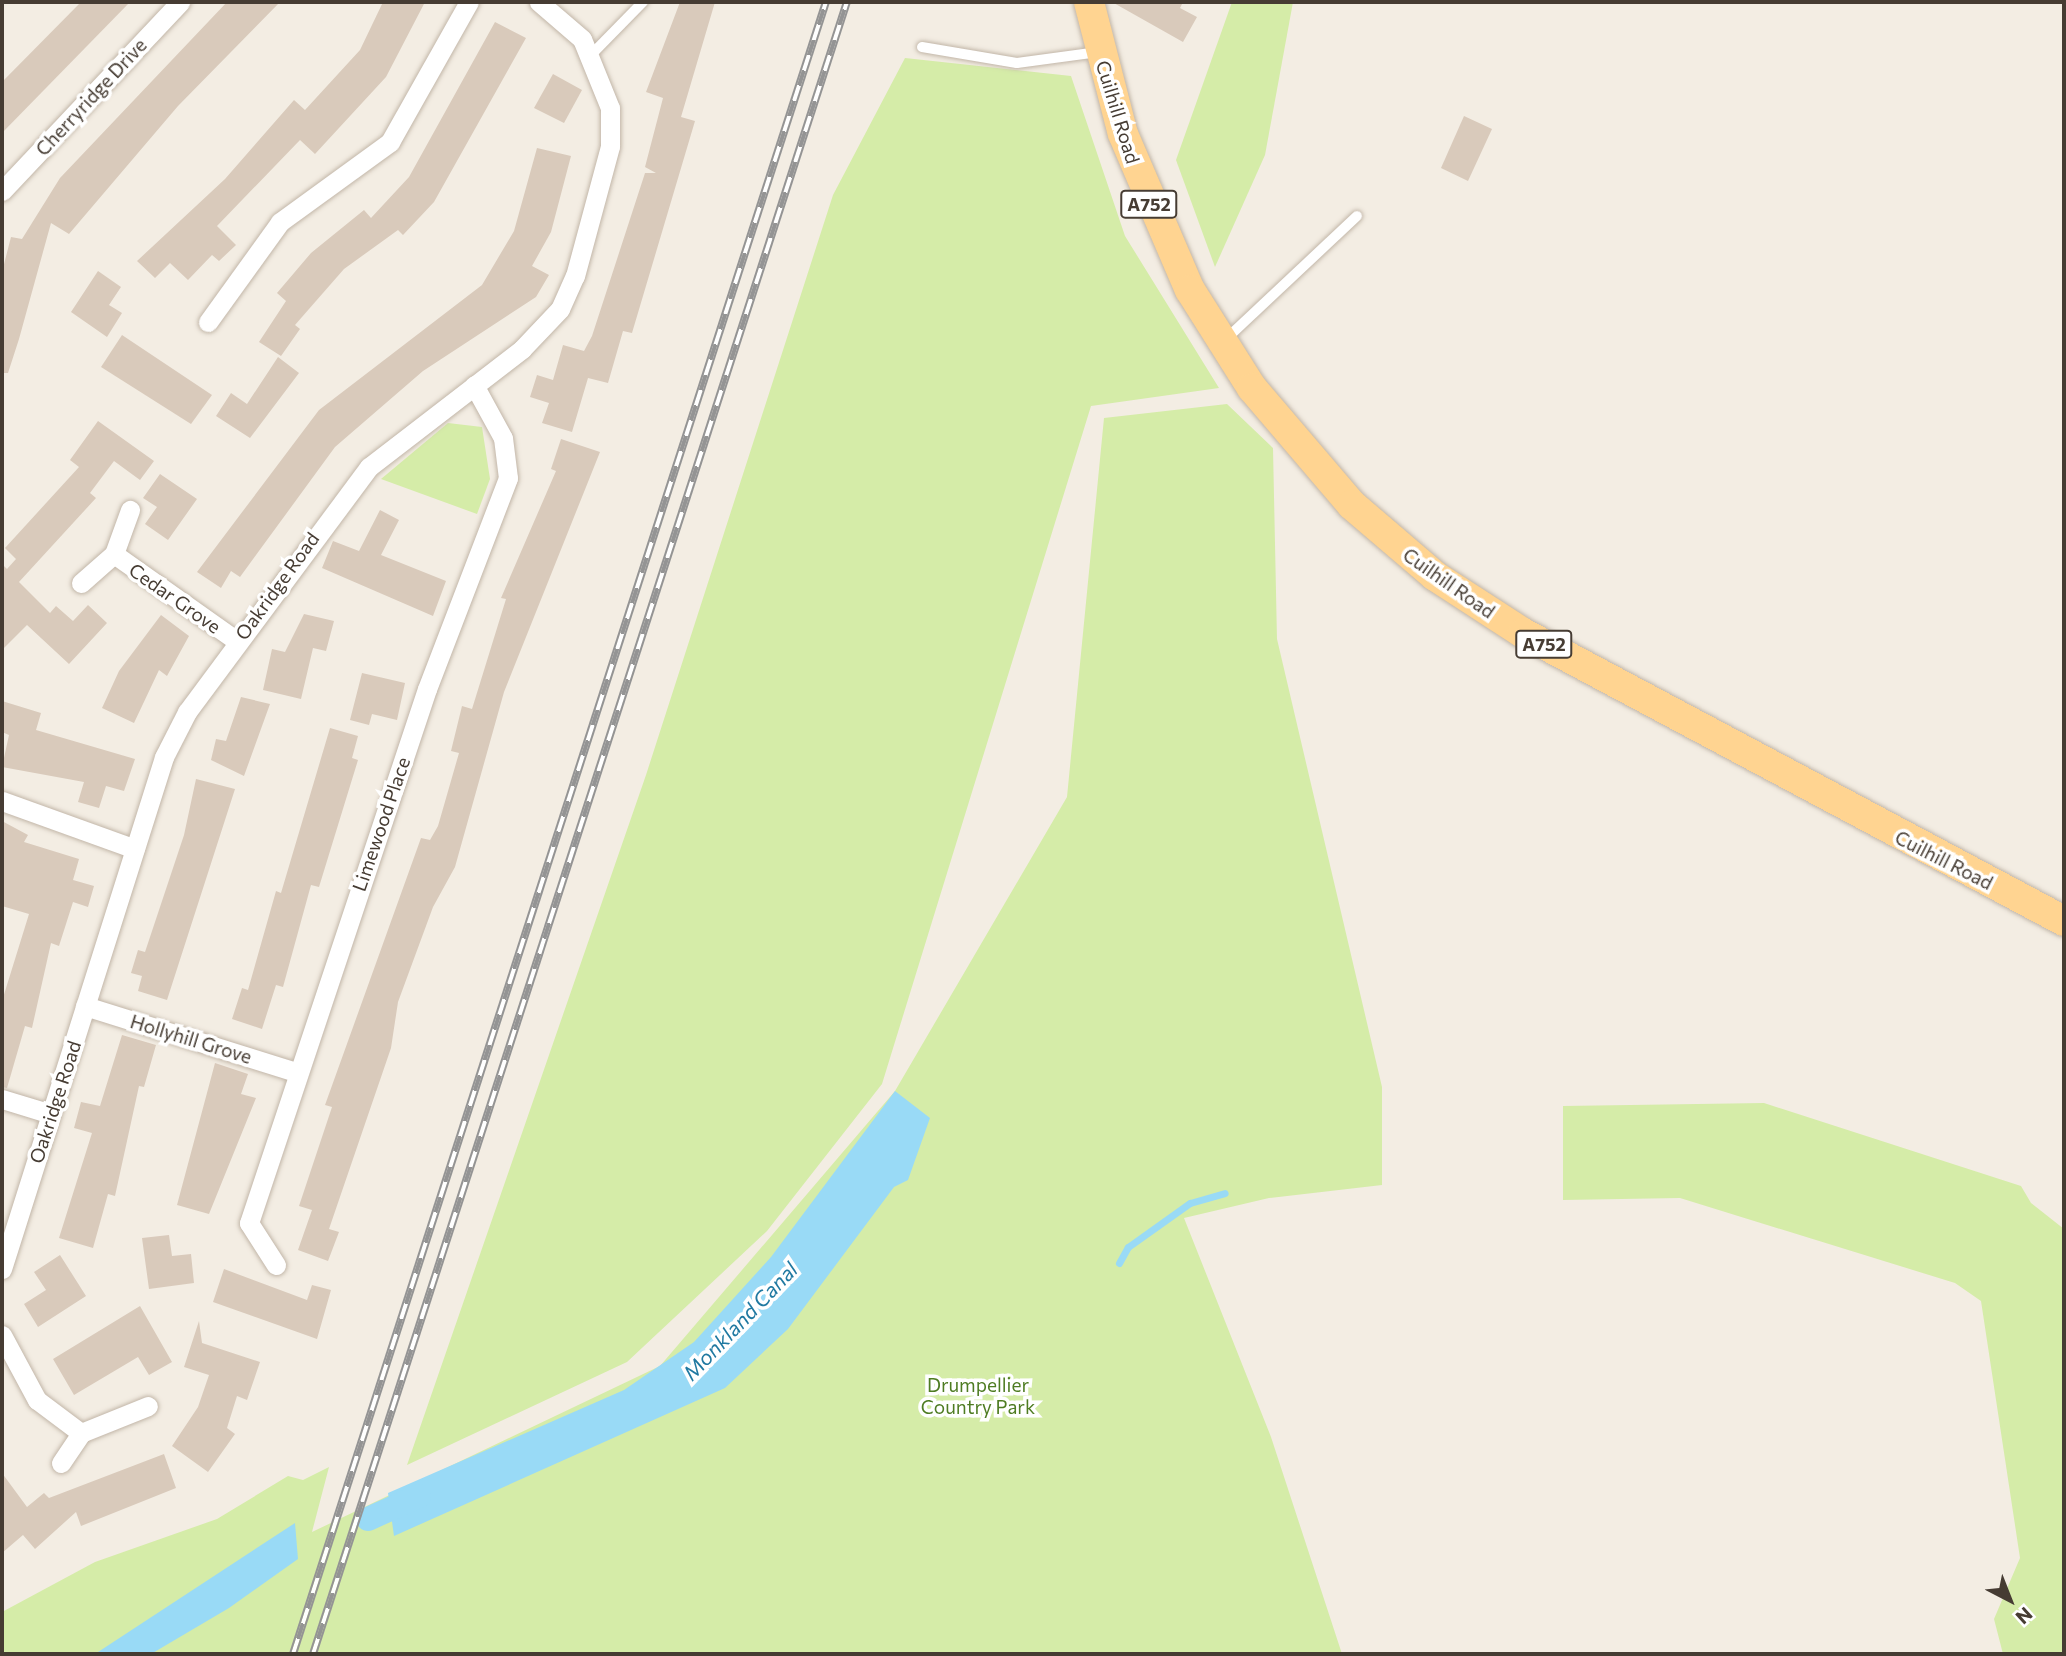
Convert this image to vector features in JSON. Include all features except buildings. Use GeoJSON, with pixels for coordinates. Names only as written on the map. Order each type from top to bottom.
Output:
{"type":"FeatureCollection","features":[{"type":"Feature","properties":{"kind":"main road","name":"Cuilhill Road"},"geometry":{"type":"LineString","coordinates":[[1089,2],[1099,52],[1152,213],[1222,343],[1300,450],[1352,505],[1478,606],[1887,832],[2064,921]]}},
{"type":"Feature","properties":{"kind":"street","name":"Cherryridge Drive"},"geometry":{"type":"LineString","coordinates":[[2,191],[180,2]]}},
{"type":"Feature","properties":{"kind":"street"},"geometry":{"type":"LineString","coordinates":[[208,322],[280,222],[390,142],[468,2]]}},
{"type":"Feature","properties":{"kind":"street","name":"Oakridge Road"},"geometry":{"type":"LineString","coordinates":[[2,1269],[135,849],[175,733],[237,641],[369,467],[545,328],[575,276],[610,146],[610,107],[592,54],[539,2]]}},
{"type":"Feature","properties":{"kind":"street","name":"Limewood Place"},"geometry":{"type":"LineString","coordinates":[[276,1265],[249,1223],[296,1072],[427,688],[508,478],[503,438],[474,386]]}},
{"type":"Feature","properties":{"kind":"street","name":"Cedar Grove"},"geometry":{"type":"LineString","coordinates":[[81,583],[114,554],[130,510]]}},
{"type":"Feature","properties":{"kind":"street","name":"Cedar Grove"},"geometry":{"type":"LineString","coordinates":[[114,554],[237,641]]}},
{"type":"Feature","properties":{"kind":"street"},"geometry":{"type":"LineString","coordinates":[[2,801],[135,849]]}},
{"type":"Feature","properties":{"kind":"street","name":"Hollyhill Grove"},"geometry":{"type":"LineString","coordinates":[[85,1006],[296,1072]]}},
{"type":"Feature","properties":{"kind":"street"},"geometry":{"type":"LineString","coordinates":[[2,1099],[51,1114]]}},
{"type":"Feature","properties":{"kind":"street"},"geometry":{"type":"LineString","coordinates":[[2,1335],[37,1400],[81,1433]]}},
{"type":"Feature","properties":{"kind":"street"},"geometry":{"type":"LineString","coordinates":[[61,1464],[81,1433],[148,1406]]}},
{"type":"Feature","properties":{"kind":"lane"},"geometry":{"type":"LineString","coordinates":[[592,54],[643,2]]}},
{"type":"Feature","properties":{"kind":"lane"},"geometry":{"type":"LineString","coordinates":[[922,47],[1017,63],[1099,52]]}},
{"type":"Feature","properties":{"kind":"lane"},"geometry":{"type":"LineString","coordinates":[[1222,343],[1357,216]]}},
{"type":"Feature","properties":{"kind":"green space"},"geometry":{"type":"Polygon","coordinates":[[[1232,2],[1293,2],[1265,155],[1215,267],[1176,160],[1232,2]]]}},
{"type":"Feature","properties":{"kind":"green space"},"geometry":{"type":"Polygon","coordinates":[[[905,58],[1071,76],[1125,236],[1219,388],[1091,406],[882,1084],[767,1231],[627,1362],[407,1465],[646,775],[833,195],[905,58]]]}},
{"type":"Feature","properties":{"kind":"green space","name":"Drumpellier Country Park"},"geometry":{"type":"Polygon","coordinates":[[[1227,404],[1273,448],[1277,639],[1382,1087],[1382,1185],[1269,1198],[1184,1218],[1271,1437],[1342,1654],[2,1654],[2,1612],[95,1562],[217,1519],[288,1476],[303,1480],[329,1467],[312,1532],[660,1366],[895,1091],[1067,797],[1104,418],[1227,404]]]}},
{"type":"Feature","properties":{"kind":"green space"},"geometry":{"type":"Polygon","coordinates":[[[448,423],[482,427],[490,479],[477,514],[381,479],[448,423]]]}},
{"type":"Feature","properties":{"kind":"green space"},"geometry":{"type":"Polygon","coordinates":[[[1764,1103],[2021,1186],[2031,1203],[2064,1229],[2064,1654],[2003,1654],[1994,1619],[2020,1558],[1981,1301],[1955,1283],[1680,1198],[1563,1200],[1563,1106],[1764,1103]]]}},
{"type":"Feature","properties":{"kind":"water"},"geometry":{"type":"Polygon","coordinates":[[[895,1091],[930,1118],[908,1180],[894,1187],[788,1329],[725,1388],[394,1536],[388,1493],[624,1390],[694,1342],[771,1257],[895,1091]]]}},
{"type":"Feature","properties":{"kind":"water"},"geometry":{"type":"Polygon","coordinates":[[[295,1523],[298,1559],[229,1608],[151,1654],[95,1654],[295,1523]]]}},
{"type":"Feature","properties":{"kind":"waterway"},"geometry":{"type":"LineString","coordinates":[[1119,1263],[1128,1247],[1190,1203],[1225,1193]]}},
{"type":"Feature","properties":{"kind":"waterway","name":"Monkland Canal"},"geometry":{"type":"LineString","coordinates":[[368,1519],[419,1496]]}},
{"type":"Feature","properties":{"kind":"railway"},"geometry":{"type":"LineString","coordinates":[[293,1654],[826,2]]}},
{"type":"Feature","properties":{"kind":"railway"},"geometry":{"type":"LineString","coordinates":[[313,1654],[847,2]]}}]}
